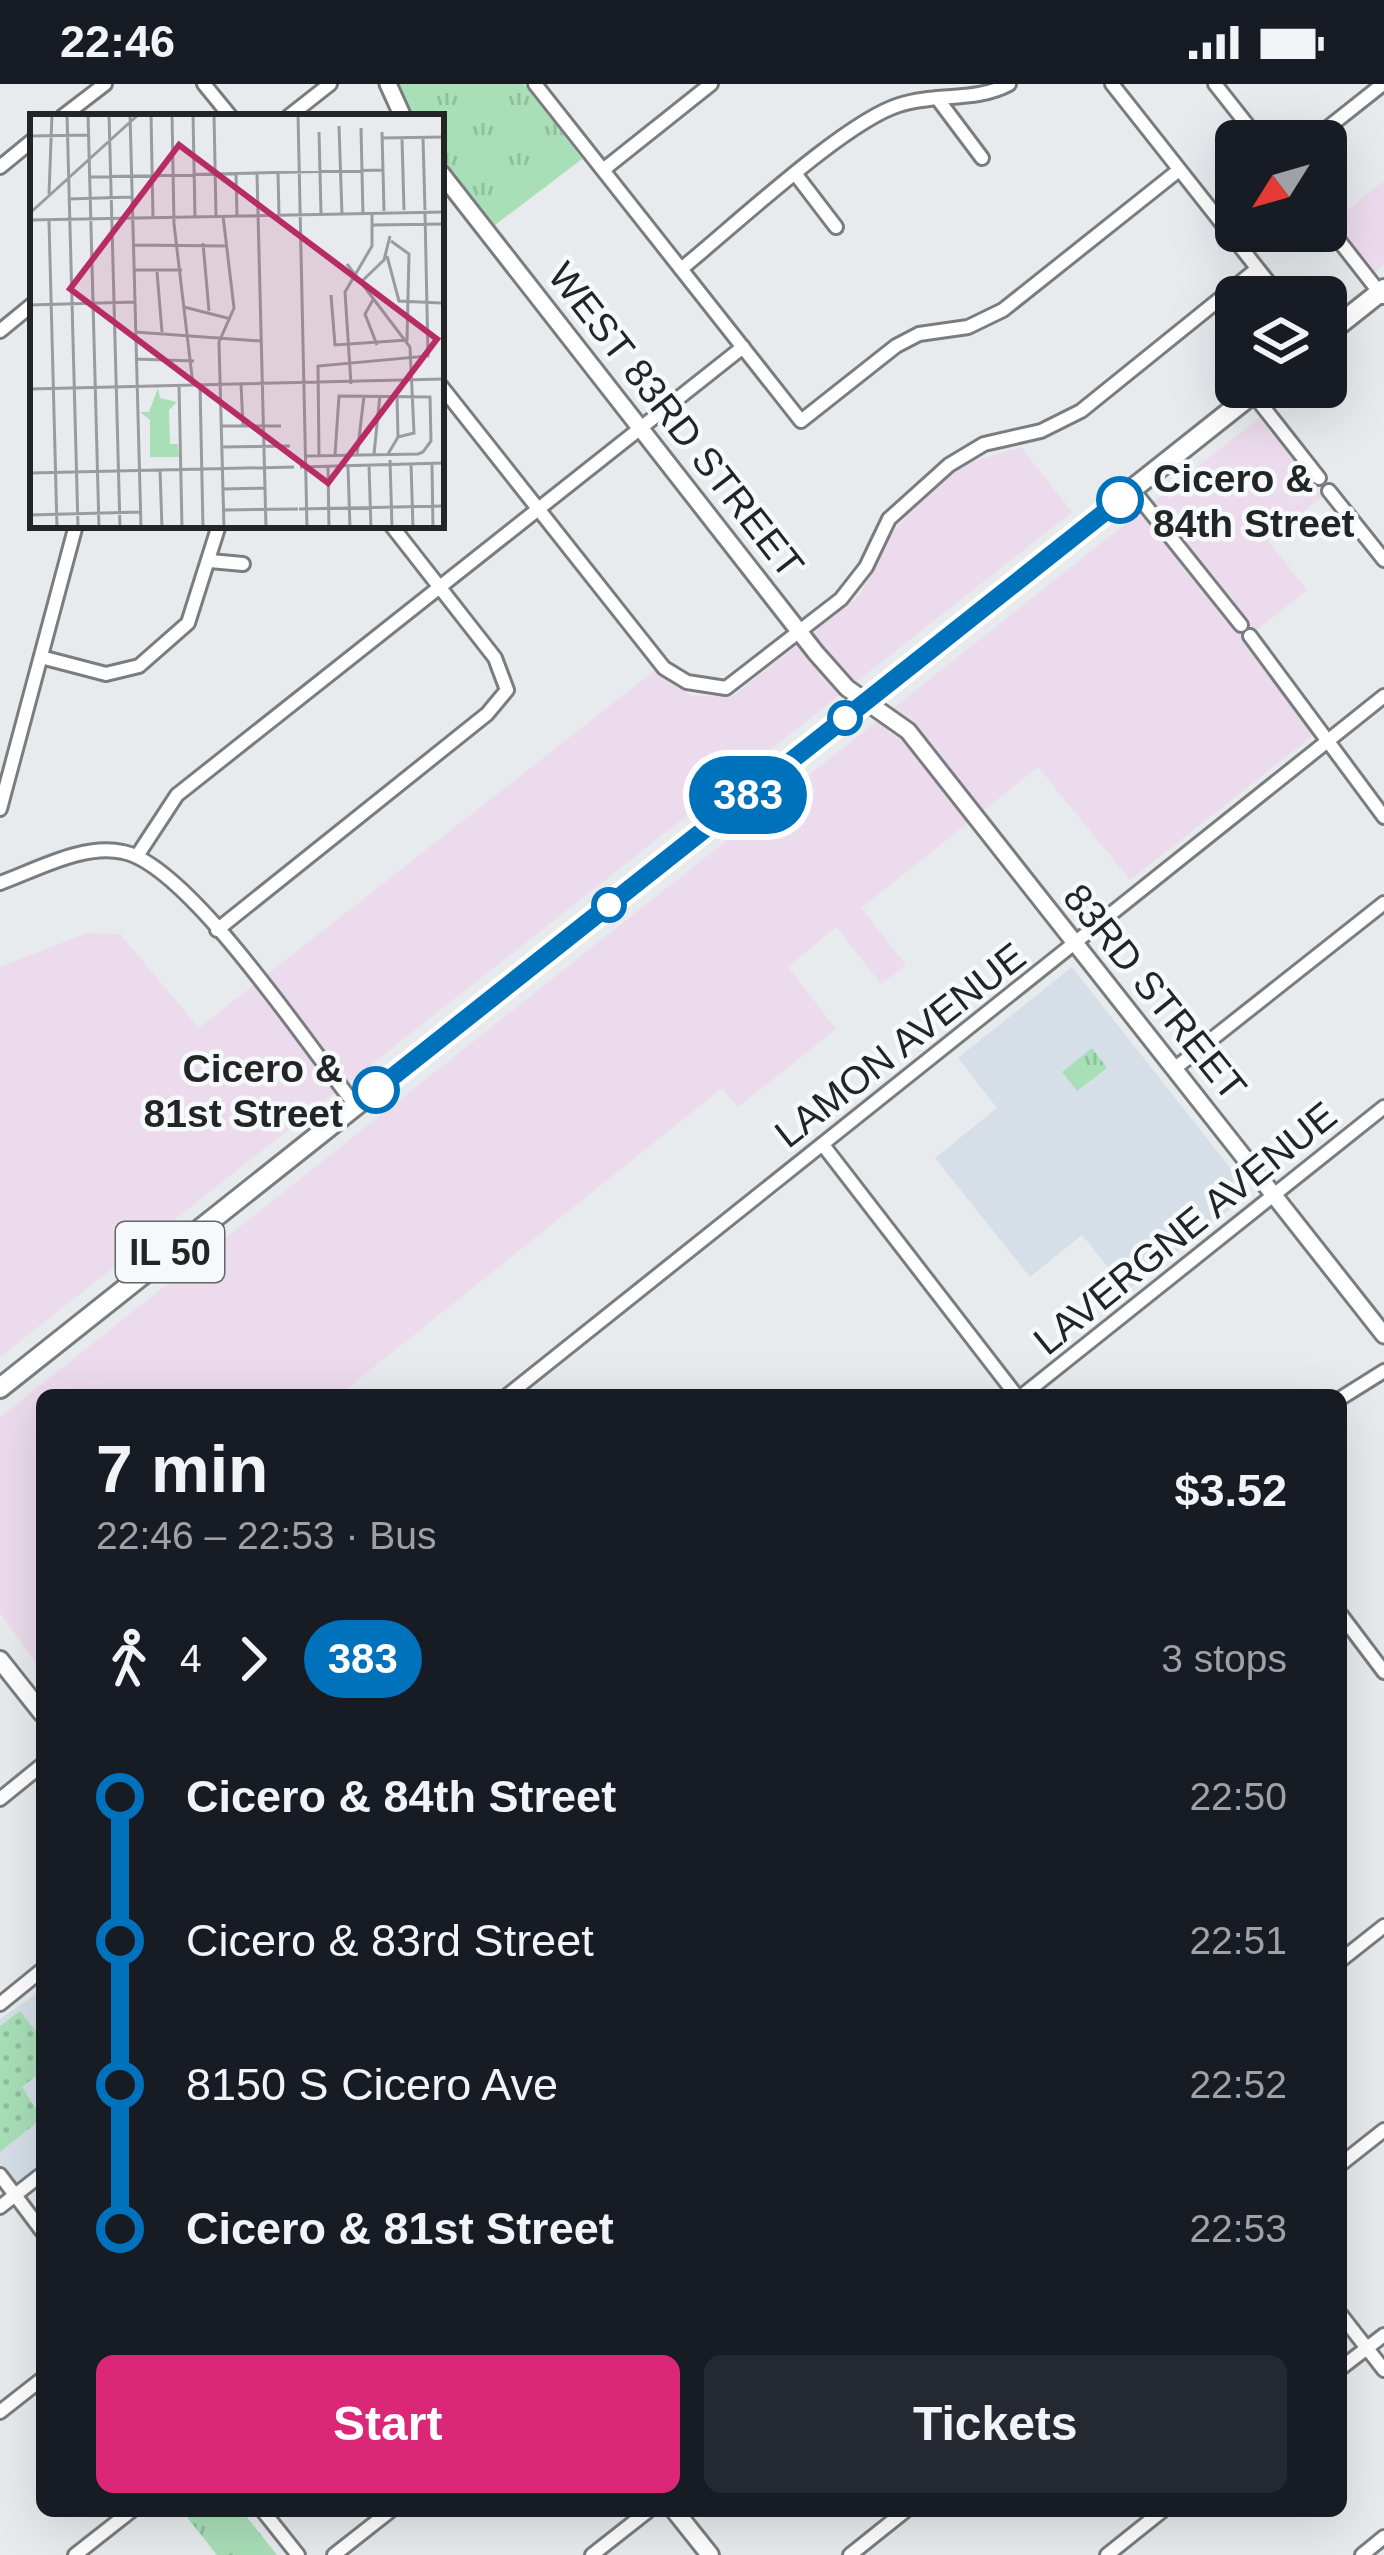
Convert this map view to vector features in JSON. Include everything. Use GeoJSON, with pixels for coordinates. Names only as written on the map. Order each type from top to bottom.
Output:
{"type":"FeatureCollection","features":[{"type":"Feature","properties":{"kind":"main road"},"geometry":{"type":"LineString","coordinates":[[1347,320],[1383,293]]}},
{"type":"Feature","properties":{"kind":"main road","name":"IL 50"},"geometry":{"type":"LineString","coordinates":[[0,1388],[1235,408]]}},
{"type":"Feature","properties":{"kind":"main road"},"geometry":{"type":"LineString","coordinates":[[0,1660],[36,1705]]}},
{"type":"Feature","properties":{"kind":"main road"},"geometry":{"type":"LineString","coordinates":[[680,2517],[710,2555]]}},
{"type":"Feature","properties":{"kind":"street"},"geometry":{"type":"LineString","coordinates":[[66,114],[105,84]]}},
{"type":"Feature","properties":{"kind":"street"},"geometry":{"type":"LineString","coordinates":[[204,84],[228,114]]}},
{"type":"Feature","properties":{"kind":"street"},"geometry":{"type":"LineString","coordinates":[[292,114],[331,84]]}},
{"type":"Feature","properties":{"kind":"street"},"geometry":{"type":"LineString","coordinates":[[388,84],[402,114]]}},
{"type":"Feature","properties":{"kind":"street"},"geometry":{"type":"LineString","coordinates":[[535,84],[801,421],[896,346],[920,334],[968,327],[1003,310],[1179,170]]}},
{"type":"Feature","properties":{"kind":"street"},"geometry":{"type":"LineString","coordinates":[[603,170],[711,84]]}},
{"type":"Feature","properties":{"kind":"street"},"geometry":{"type":"LineString","coordinates":[[681,269],[862,124],[897,105],[973,95],[1009,84]]}},
{"type":"Feature","properties":{"kind":"street"},"geometry":{"type":"LineString","coordinates":[[1112,84],[1264,276]]}},
{"type":"Feature","properties":{"kind":"street"},"geometry":{"type":"LineString","coordinates":[[1215,84],[1243,120]]}},
{"type":"Feature","properties":{"kind":"street"},"geometry":{"type":"LineString","coordinates":[[1338,120],[1383,84]]}},
{"type":"Feature","properties":{"kind":"street"},"geometry":{"type":"LineString","coordinates":[[937,98],[982,158]]}},
{"type":"Feature","properties":{"kind":"street"},"geometry":{"type":"LineString","coordinates":[[0,167],[30,142]]}},
{"type":"Feature","properties":{"kind":"street"},"geometry":{"type":"LineString","coordinates":[[797,176],[836,226]]}},
{"type":"Feature","properties":{"kind":"street","name":"WEST 83RD STREET"},"geometry":{"type":"LineString","coordinates":[[444,177],[801,633],[865,702]]}},
{"type":"Feature","properties":{"kind":"street"},"geometry":{"type":"LineString","coordinates":[[1347,249],[1383,293]]}},
{"type":"Feature","properties":{"kind":"street"},"geometry":{"type":"LineString","coordinates":[[444,390],[664,668],[700,686],[736,684],[856,583],[889,519],[937,474],[984,444],[1041,431],[1081,411],[1258,269]]}},
{"type":"Feature","properties":{"kind":"street"},"geometry":{"type":"LineString","coordinates":[[0,331],[30,306]]}},
{"type":"Feature","properties":{"kind":"street"},"geometry":{"type":"LineString","coordinates":[[137,856],[178,795],[743,347]]}},
{"type":"Feature","properties":{"kind":"street"},"geometry":{"type":"LineString","coordinates":[[1270,408],[1319,478]]}},
{"type":"Feature","properties":{"kind":"street"},"geometry":{"type":"LineString","coordinates":[[1133,490],[1246,630],[1384,817]]}},
{"type":"Feature","properties":{"kind":"street"},"geometry":{"type":"LineString","coordinates":[[1329,490],[1384,560]]}},
{"type":"Feature","properties":{"kind":"street"},"geometry":{"type":"LineString","coordinates":[[0,808],[75,528]]}},
{"type":"Feature","properties":{"kind":"street"},"geometry":{"type":"LineString","coordinates":[[41,657],[106,674],[139,666],[188,623],[218,528]]}},
{"type":"Feature","properties":{"kind":"street"},"geometry":{"type":"LineString","coordinates":[[217,930],[487,714],[507,690],[495,658],[393,528]]}},
{"type":"Feature","properties":{"kind":"street"},"geometry":{"type":"LineString","coordinates":[[210,561],[243,564]]}},
{"type":"Feature","properties":{"kind":"street","name":"LAMON AVENUE"},"geometry":{"type":"LineString","coordinates":[[516,1389],[1384,696]]}},
{"type":"Feature","properties":{"kind":"street","name":"83RD STREET"},"geometry":{"type":"LineString","coordinates":[[865,702],[908,731],[1274,1195],[1378,1316],[1384,1335]]}},
{"type":"Feature","properties":{"kind":"street"},"geometry":{"type":"LineString","coordinates":[[0,883],[92,853],[137,856],[181,887],[356,1106]]}},
{"type":"Feature","properties":{"kind":"street"},"geometry":{"type":"LineString","coordinates":[[1174,1069],[1384,903]]}},
{"type":"Feature","properties":{"kind":"street","name":"LAVERGNE AVENUE"},"geometry":{"type":"LineString","coordinates":[[1028,1389],[1384,1107]]}},
{"type":"Feature","properties":{"kind":"street"},"geometry":{"type":"LineString","coordinates":[[823,1145],[1015,1389]]}},
{"type":"Feature","properties":{"kind":"street"},"geometry":{"type":"LineString","coordinates":[[1347,1394],[1384,1371]]}},
{"type":"Feature","properties":{"kind":"street"},"geometry":{"type":"LineString","coordinates":[[1347,1623],[1384,1672]]}},
{"type":"Feature","properties":{"kind":"street"},"geometry":{"type":"LineString","coordinates":[[0,1799],[36,1770]]}},
{"type":"Feature","properties":{"kind":"street"},"geometry":{"type":"LineString","coordinates":[[1347,1951],[1384,1926]]}},
{"type":"Feature","properties":{"kind":"street"},"geometry":{"type":"LineString","coordinates":[[0,2004],[36,1975]]}},
{"type":"Feature","properties":{"kind":"street"},"geometry":{"type":"LineString","coordinates":[[1347,2159],[1384,2130]]}},
{"type":"Feature","properties":{"kind":"street"},"geometry":{"type":"LineString","coordinates":[[7,2185],[36,2176]]}},
{"type":"Feature","properties":{"kind":"street"},"geometry":{"type":"LineString","coordinates":[[0,2207],[7,2185]]}},
{"type":"Feature","properties":{"kind":"street"},"geometry":{"type":"LineString","coordinates":[[7,2185],[36,2223]]}},
{"type":"Feature","properties":{"kind":"street"},"geometry":{"type":"LineString","coordinates":[[1347,2323],[1384,2371]]}},
{"type":"Feature","properties":{"kind":"street"},"geometry":{"type":"LineString","coordinates":[[1347,2363],[1384,2335]]}},
{"type":"Feature","properties":{"kind":"street"},"geometry":{"type":"LineString","coordinates":[[0,2412],[36,2383]]}},
{"type":"Feature","properties":{"kind":"street"},"geometry":{"type":"LineString","coordinates":[[75,2555],[123,2517]]}},
{"type":"Feature","properties":{"kind":"street"},"geometry":{"type":"LineString","coordinates":[[268,2517],[298,2555]]}},
{"type":"Feature","properties":{"kind":"street"},"geometry":{"type":"LineString","coordinates":[[334,2555],[382,2517]]}},
{"type":"Feature","properties":{"kind":"street"},"geometry":{"type":"LineString","coordinates":[[592,2555],[640,2517]]}},
{"type":"Feature","properties":{"kind":"street"},"geometry":{"type":"LineString","coordinates":[[850,2555],[898,2517]]}},
{"type":"Feature","properties":{"kind":"street"},"geometry":{"type":"LineString","coordinates":[[1107,2555],[1154,2517]]}},
{"type":"Feature","properties":{"kind":"street"},"geometry":{"type":"LineString","coordinates":[[1362,2555],[1384,2537]]}},
{"type":"Feature","properties":{"kind":"shaded area"},"geometry":{"type":"Polygon","coordinates":[[[1384,181],[1384,264],[1367,278],[1346,252],[1347,210],[1384,181]]]}},
{"type":"Feature","properties":{"kind":"shaded area"},"geometry":{"type":"Polygon","coordinates":[[[1259,418],[1323,496],[1268,541],[1307,590],[1243,641],[1316,733],[1130,880],[1038,767],[861,908],[906,965],[881,984],[836,927],[788,967],[836,1029],[738,1107],[722,1088],[346,1389],[36,1389],[36,1664],[0,1613],[0,1417],[1259,418]]]}},
{"type":"Feature","properties":{"kind":"shaded area"},"geometry":{"type":"Polygon","coordinates":[[[1021,447],[1072,512],[0,1357],[0,967],[87,933],[120,934],[199,1028],[654,671],[692,696],[733,696],[860,595],[893,532],[963,464],[1021,447]]]}},
{"type":"Feature","properties":{"kind":"shaded area"},"geometry":{"type":"Polygon","coordinates":[[[1072,967],[1250,1193],[1127,1291],[1082,1235],[1030,1277],[935,1158],[997,1108],[958,1058],[1072,967]]]}},
{"type":"Feature","properties":{"kind":"shaded area"},"geometry":{"type":"Polygon","coordinates":[[[36,1994],[36,2168],[15,2184],[0,2165],[0,2019],[36,1994]]]}},
{"type":"Feature","properties":{"kind":"green space"},"geometry":{"type":"Polygon","coordinates":[[[398,84],[524,84],[582,159],[495,225],[444,160],[444,114],[412,114],[398,84]]]}},
{"type":"Feature","properties":{"kind":"green space"},"geometry":{"type":"Polygon","coordinates":[[[1092,1048],[1107,1068],[1077,1091],[1062,1072],[1092,1048]]]}},
{"type":"Feature","properties":{"kind":"green space"},"geometry":{"type":"Polygon","coordinates":[[[20,2011],[36,2031],[36,2076],[22,2087],[36,2109],[36,2123],[0,2152],[0,2026],[20,2011]]]}},
{"type":"Feature","properties":{"kind":"green space"},"geometry":{"type":"Polygon","coordinates":[[[187,2517],[247,2517],[277,2555],[217,2555],[187,2517]]]}},
{"type":"Feature","properties":{"kind":"bus line","name":"383"},"geometry":{"type":"LineString","coordinates":[[376,1090],[1120,500]]}},
{"type":"Feature","properties":{"kind":"place","name":"Cicero & 84th Street"},"geometry":{"type":"Point","coordinates":[1120,500]}},
{"type":"Feature","properties":{"kind":"place","name":"Cicero & 81st Street"},"geometry":{"type":"Point","coordinates":[376,1090]}}]}
